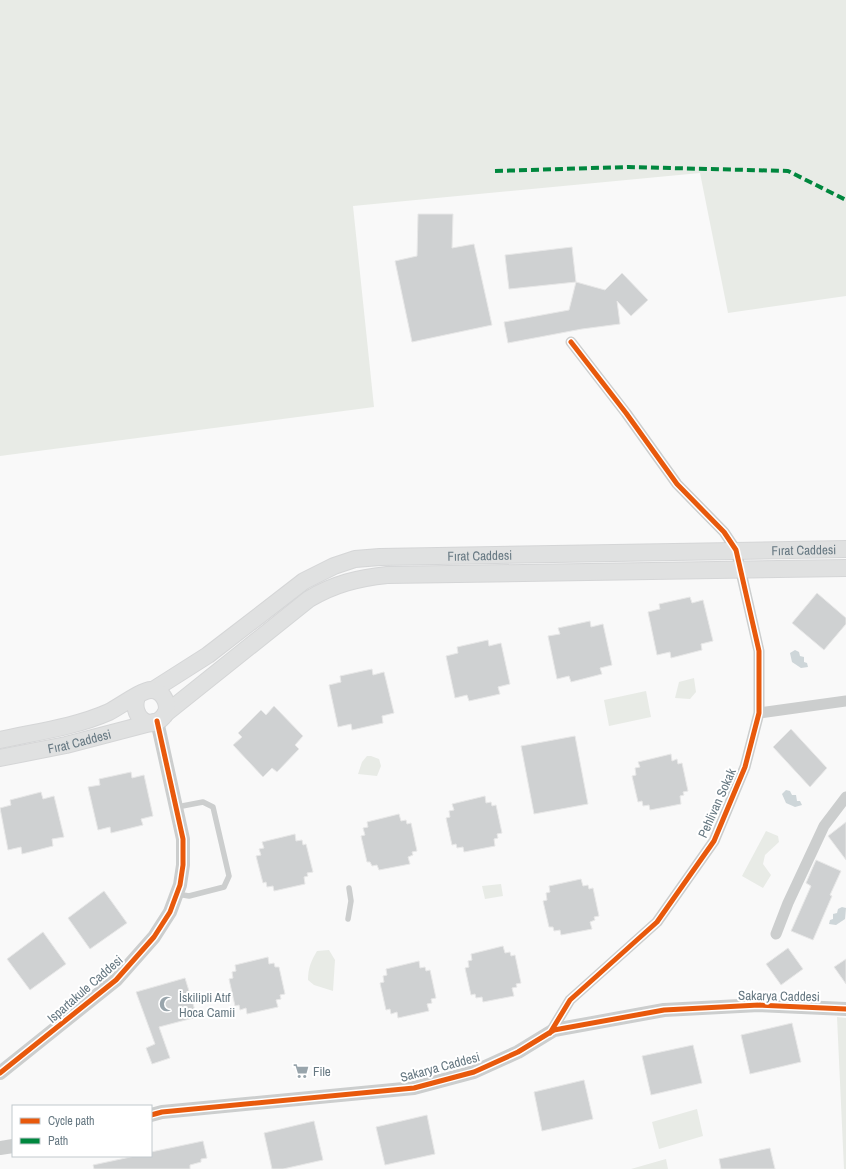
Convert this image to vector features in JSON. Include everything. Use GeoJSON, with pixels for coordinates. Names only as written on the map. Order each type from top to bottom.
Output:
{"type":"FeatureCollection","features":[{"type":"Feature","properties":{"kind":"main road","name":"Fırat Caddesi"},"geometry":{"type":"LineString","coordinates":[[153,690],[208,655],[304,581],[334,566],[355,559],[380,557],[846,549]]}},
{"type":"Feature","properties":{"kind":"main road","name":"Fırat Caddesi"},"geometry":{"type":"LineString","coordinates":[[0,758],[66,745],[161,718],[309,599],[328,588],[348,582],[387,575],[846,568]]}},
{"type":"Feature","properties":{"kind":"main road"},"geometry":{"type":"LineString","coordinates":[[153,690],[159,693],[165,700],[167,708],[161,718],[147,722],[138,717],[135,708],[137,696],[145,691],[153,690]]}},
{"type":"Feature","properties":{"kind":"main road","name":"Fırat Caddesi"},"geometry":{"type":"LineString","coordinates":[[0,740],[85,722],[109,712],[137,696]]}},
{"type":"Feature","properties":{"kind":"street","name":"Pehlivan Sokak"},"geometry":{"type":"LineString","coordinates":[[550,1033],[570,1000],[657,922],[714,841],[745,767],[759,713],[759,651],[742,570],[736,550],[724,532],[676,484],[626,412],[571,342]]}},
{"type":"Feature","properties":{"kind":"street"},"geometry":{"type":"LineString","coordinates":[[759,713],[846,701]]}},
{"type":"Feature","properties":{"kind":"street","name":"Ispartakule Caddesi"},"geometry":{"type":"LineString","coordinates":[[0,1073],[116,980],[154,937],[170,912],[183,865],[183,839],[161,718]]}},
{"type":"Feature","properties":{"kind":"street"},"geometry":{"type":"LineString","coordinates":[[776,934],[788,903],[824,826],[846,797]]}},
{"type":"Feature","properties":{"kind":"street","name":"Sakarya Caddesi"},"geometry":{"type":"LineString","coordinates":[[152,1115],[162,1112],[241,1103],[307,1100],[414,1088],[474,1072],[518,1052],[554,1030],[664,1010],[759,1005],[846,1009]]}},
{"type":"Feature","properties":{"kind":"street"},"geometry":{"type":"LineString","coordinates":[[0,1148],[12,1146]]}},
{"type":"Feature","properties":{"kind":"lane"},"geometry":{"type":"LineString","coordinates":[[176,807],[203,802],[214,807],[229,876],[224,887],[189,896],[176,894]]}},
{"type":"Feature","properties":{"kind":"lane"},"geometry":{"type":"LineString","coordinates":[[348,919],[351,901],[349,888]]}},
{"type":"Feature","properties":{"kind":"shaded area"},"geometry":{"type":"Polygon","coordinates":[[[0,0],[846,0],[846,296],[728,313],[700,173],[353,206],[374,407],[0,456],[0,0]]]}},
{"type":"Feature","properties":{"kind":"shaded area"},"geometry":{"type":"Polygon","coordinates":[[[795,650],[799,652],[800,656],[804,657],[804,662],[807,663],[808,667],[801,668],[792,662],[790,653],[795,650]]]}},
{"type":"Feature","properties":{"kind":"shaded area"},"geometry":{"type":"Polygon","coordinates":[[[694,678],[696,692],[690,699],[675,698],[679,682],[694,678]]]}},
{"type":"Feature","properties":{"kind":"shaded area"},"geometry":{"type":"Polygon","coordinates":[[[646,691],[651,717],[609,726],[604,700],[646,691]]]}},
{"type":"Feature","properties":{"kind":"shaded area"},"geometry":{"type":"Polygon","coordinates":[[[367,756],[379,759],[381,766],[377,776],[358,774],[362,762],[367,756]]]}},
{"type":"Feature","properties":{"kind":"shaded area"},"geometry":{"type":"Polygon","coordinates":[[[786,790],[790,791],[792,795],[796,795],[797,801],[800,801],[802,805],[795,807],[786,803],[782,794],[786,790]]]}},
{"type":"Feature","properties":{"kind":"shaded area"},"geometry":{"type":"Polygon","coordinates":[[[766,831],[778,836],[779,842],[765,855],[763,864],[771,875],[763,888],[742,876],[766,831]]]}},
{"type":"Feature","properties":{"kind":"shaded area"},"geometry":{"type":"Polygon","coordinates":[[[501,884],[503,896],[485,899],[482,886],[501,884]]]}},
{"type":"Feature","properties":{"kind":"shaded area"},"geometry":{"type":"Polygon","coordinates":[[[842,907],[846,908],[845,919],[836,925],[829,924],[830,920],[833,919],[833,914],[837,913],[838,909],[842,907]]]}},
{"type":"Feature","properties":{"kind":"shaded area"},"geometry":{"type":"Polygon","coordinates":[[[329,950],[335,960],[333,991],[314,985],[308,980],[310,965],[317,951],[329,950]]]}},
{"type":"Feature","properties":{"kind":"shaded area"},"geometry":{"type":"Polygon","coordinates":[[[837,1017],[846,1018],[846,1169],[844,1169],[837,1017]]]}},
{"type":"Feature","properties":{"kind":"shaded area"},"geometry":{"type":"Polygon","coordinates":[[[697,1109],[703,1136],[659,1149],[652,1122],[697,1109]]]}},
{"type":"Feature","properties":{"kind":"shaded area"},"geometry":{"type":"Polygon","coordinates":[[[666,1159],[668,1169],[631,1169],[666,1159]]]}},
{"type":"Feature","properties":{"kind":"building"},"geometry":{"type":"Polygon","coordinates":[[[418,214],[453,214],[452,248],[474,244],[492,325],[412,342],[395,261],[417,256],[418,214]]]}},
{"type":"Feature","properties":{"kind":"building"},"geometry":{"type":"Polygon","coordinates":[[[572,247],[576,282],[509,289],[505,255],[572,247]]]}},
{"type":"Feature","properties":{"kind":"building"},"geometry":{"type":"Polygon","coordinates":[[[622,273],[648,300],[631,316],[617,301],[620,324],[582,329],[508,343],[504,322],[569,310],[576,282],[605,290],[622,273]]]}},
{"type":"Feature","properties":{"kind":"building"},"geometry":{"type":"Polygon","coordinates":[[[817,593],[846,618],[846,624],[824,650],[792,623],[817,593]]]}},
{"type":"Feature","properties":{"kind":"building"},"geometry":{"type":"Polygon","coordinates":[[[690,597],[692,603],[703,600],[713,641],[701,644],[702,650],[671,658],[670,652],[657,655],[648,612],[660,609],[659,604],[690,597]]]}},
{"type":"Feature","properties":{"kind":"building"},"geometry":{"type":"Polygon","coordinates":[[[590,621],[591,627],[603,624],[612,665],[600,668],[602,674],[571,682],[569,676],[557,679],[548,636],[560,634],[558,628],[590,621]]]}},
{"type":"Feature","properties":{"kind":"building"},"geometry":{"type":"Polygon","coordinates":[[[488,640],[489,646],[501,643],[510,684],[498,687],[500,694],[469,701],[467,695],[455,698],[446,656],[458,653],[457,647],[488,640]]]}},
{"type":"Feature","properties":{"kind":"building"},"geometry":{"type":"Polygon","coordinates":[[[372,669],[373,675],[384,672],[394,713],[382,716],[383,723],[352,730],[351,724],[338,727],[329,685],[341,682],[340,676],[372,669]]]}},
{"type":"Feature","properties":{"kind":"building"},"geometry":{"type":"Polygon","coordinates":[[[274,706],[303,736],[295,745],[299,749],[277,772],[272,768],[263,777],[233,745],[242,737],[238,733],[261,710],[266,715],[274,706]]]}},
{"type":"Feature","properties":{"kind":"building"},"geometry":{"type":"Polygon","coordinates":[[[791,729],[827,768],[810,787],[773,747],[791,729]]]}},
{"type":"Feature","properties":{"kind":"building"},"geometry":{"type":"Polygon","coordinates":[[[575,736],[588,804],[534,814],[521,746],[575,736]]]}},
{"type":"Feature","properties":{"kind":"building"},"geometry":{"type":"Polygon","coordinates":[[[671,754],[672,761],[677,759],[678,764],[682,763],[688,791],[683,792],[684,795],[680,796],[681,804],[650,810],[649,805],[643,806],[642,801],[638,802],[632,776],[636,775],[635,768],[640,767],[638,762],[671,754]]]}},
{"type":"Feature","properties":{"kind":"building"},"geometry":{"type":"Polygon","coordinates":[[[131,772],[132,778],[144,775],[153,816],[141,819],[143,825],[111,833],[110,827],[98,830],[88,787],[100,785],[99,779],[131,772]]]}},
{"type":"Feature","properties":{"kind":"building"},"geometry":{"type":"Polygon","coordinates":[[[41,792],[43,799],[54,796],[64,837],[52,839],[53,846],[22,854],[21,847],[8,850],[0,808],[11,805],[10,800],[41,792]]]}},
{"type":"Feature","properties":{"kind":"building"},"geometry":{"type":"Polygon","coordinates":[[[485,796],[486,803],[491,802],[492,806],[496,805],[502,833],[497,834],[498,838],[494,839],[495,846],[464,852],[463,847],[457,848],[456,844],[452,845],[446,818],[450,817],[449,811],[454,810],[452,804],[485,796]]]}},
{"type":"Feature","properties":{"kind":"building"},"geometry":{"type":"Polygon","coordinates":[[[399,814],[401,821],[406,820],[407,824],[411,823],[417,851],[412,852],[413,855],[408,857],[410,864],[379,870],[377,865],[372,866],[370,862],[367,862],[361,836],[365,835],[363,828],[368,827],[367,822],[399,814]]]}},
{"type":"Feature","properties":{"kind":"building"},"geometry":{"type":"Polygon","coordinates":[[[846,822],[846,860],[828,836],[846,822]]]}},
{"type":"Feature","properties":{"kind":"building"},"geometry":{"type":"Polygon","coordinates":[[[295,834],[296,841],[302,840],[303,845],[306,844],[313,872],[307,873],[308,876],[304,877],[305,884],[274,891],[273,886],[267,887],[266,882],[263,883],[256,856],[261,855],[259,849],[264,848],[262,842],[295,834]]]}},
{"type":"Feature","properties":{"kind":"building"},"geometry":{"type":"Polygon","coordinates":[[[816,860],[841,871],[813,940],[791,931],[811,886],[806,883],[816,860]]]}},
{"type":"Feature","properties":{"kind":"building"},"geometry":{"type":"Polygon","coordinates":[[[581,879],[583,886],[588,885],[589,889],[593,888],[599,916],[594,917],[595,920],[590,922],[592,929],[561,935],[560,930],[554,931],[553,927],[549,927],[543,901],[547,900],[546,893],[550,892],[549,886],[581,879]]]}},
{"type":"Feature","properties":{"kind":"building"},"geometry":{"type":"Polygon","coordinates":[[[104,891],[127,923],[90,949],[68,918],[104,891]]]}},
{"type":"Feature","properties":{"kind":"building"},"geometry":{"type":"Polygon","coordinates":[[[43,932],[66,964],[30,990],[7,959],[43,932]]]}},
{"type":"Feature","properties":{"kind":"building"},"geometry":{"type":"Polygon","coordinates":[[[503,946],[505,953],[510,952],[511,956],[515,955],[521,983],[516,984],[517,987],[512,988],[514,996],[483,1002],[482,997],[476,998],[475,994],[471,995],[465,968],[469,967],[468,961],[472,960],[471,954],[503,946]]]}},
{"type":"Feature","properties":{"kind":"building"},"geometry":{"type":"Polygon","coordinates":[[[788,948],[803,969],[781,985],[766,964],[788,948]]]}},
{"type":"Feature","properties":{"kind":"building"},"geometry":{"type":"Polygon","coordinates":[[[268,957],[269,964],[274,963],[275,967],[279,967],[285,994],[280,995],[281,999],[276,1000],[278,1007],[247,1014],[246,1008],[240,1010],[239,1005],[235,1006],[229,979],[233,978],[232,972],[236,971],[235,965],[268,957]]]}},
{"type":"Feature","properties":{"kind":"building"},"geometry":{"type":"Polygon","coordinates":[[[846,959],[846,984],[834,967],[846,959]]]}},
{"type":"Feature","properties":{"kind":"building"},"geometry":{"type":"Polygon","coordinates":[[[419,961],[420,968],[425,967],[426,971],[430,970],[436,998],[431,999],[432,1003],[427,1004],[429,1011],[398,1018],[397,1012],[391,1014],[390,1009],[386,1010],[380,983],[384,982],[383,976],[387,975],[386,969],[419,961]]]}},
{"type":"Feature","properties":{"kind":"building","name":"İskilipli Atıf Hoca Camii"},"geometry":{"type":"Polygon","coordinates":[[[185,978],[197,1017],[159,1027],[170,1058],[152,1064],[146,1048],[155,1044],[136,992],[185,978]]]}},
{"type":"Feature","properties":{"kind":"building"},"geometry":{"type":"Polygon","coordinates":[[[792,1023],[801,1062],[750,1074],[741,1035],[792,1023]]]}},
{"type":"Feature","properties":{"kind":"building"},"geometry":{"type":"Polygon","coordinates":[[[693,1045],[702,1083],[651,1095],[642,1056],[693,1045]]]}},
{"type":"Feature","properties":{"kind":"building"},"geometry":{"type":"Polygon","coordinates":[[[584,1080],[593,1119],[542,1131],[534,1092],[584,1080]]]}},
{"type":"Feature","properties":{"kind":"building"},"geometry":{"type":"Polygon","coordinates":[[[427,1115],[435,1154],[385,1165],[376,1127],[427,1115]]]}},
{"type":"Feature","properties":{"kind":"building"},"geometry":{"type":"Polygon","coordinates":[[[314,1121],[323,1160],[283,1169],[272,1169],[264,1133],[314,1121]]]}},
{"type":"Feature","properties":{"kind":"building"},"geometry":{"type":"Polygon","coordinates":[[[203,1141],[207,1158],[201,1159],[201,1162],[190,1165],[190,1169],[94,1169],[93,1165],[130,1157],[152,1157],[152,1152],[203,1141]]]}},
{"type":"Feature","properties":{"kind":"building"},"geometry":{"type":"Polygon","coordinates":[[[770,1148],[775,1169],[721,1169],[719,1159],[770,1148]]]}},
{"type":"Feature","properties":{"kind":"marked path"},"geometry":{"type":"LineString","coordinates":[[495,171],[628,167],[788,171],[846,200]]}},
{"type":"Feature","properties":{"kind":"cycle path"},"geometry":{"type":"LineString","coordinates":[[550,1033],[570,1000],[657,922],[714,841],[745,767],[759,713],[759,651],[736,550],[724,532],[677,484],[626,413],[571,342]]}},
{"type":"Feature","properties":{"kind":"cycle path"},"geometry":{"type":"LineString","coordinates":[[0,1073],[116,980],[154,937],[170,912],[180,885],[183,865],[183,839],[157,721]]}},
{"type":"Feature","properties":{"kind":"cycle path"},"geometry":{"type":"LineString","coordinates":[[152,1115],[162,1112],[414,1088],[474,1072],[518,1052],[554,1030],[664,1010],[759,1005],[846,1009]]}},
{"type":"Feature","properties":{"kind":"place","name":"İskilipli Atıf Hoca Camii"},"geometry":{"type":"Point","coordinates":[167,1004]}},
{"type":"Feature","properties":{"kind":"place","name":"File"},"geometry":{"type":"Point","coordinates":[301,1071]}}]}
